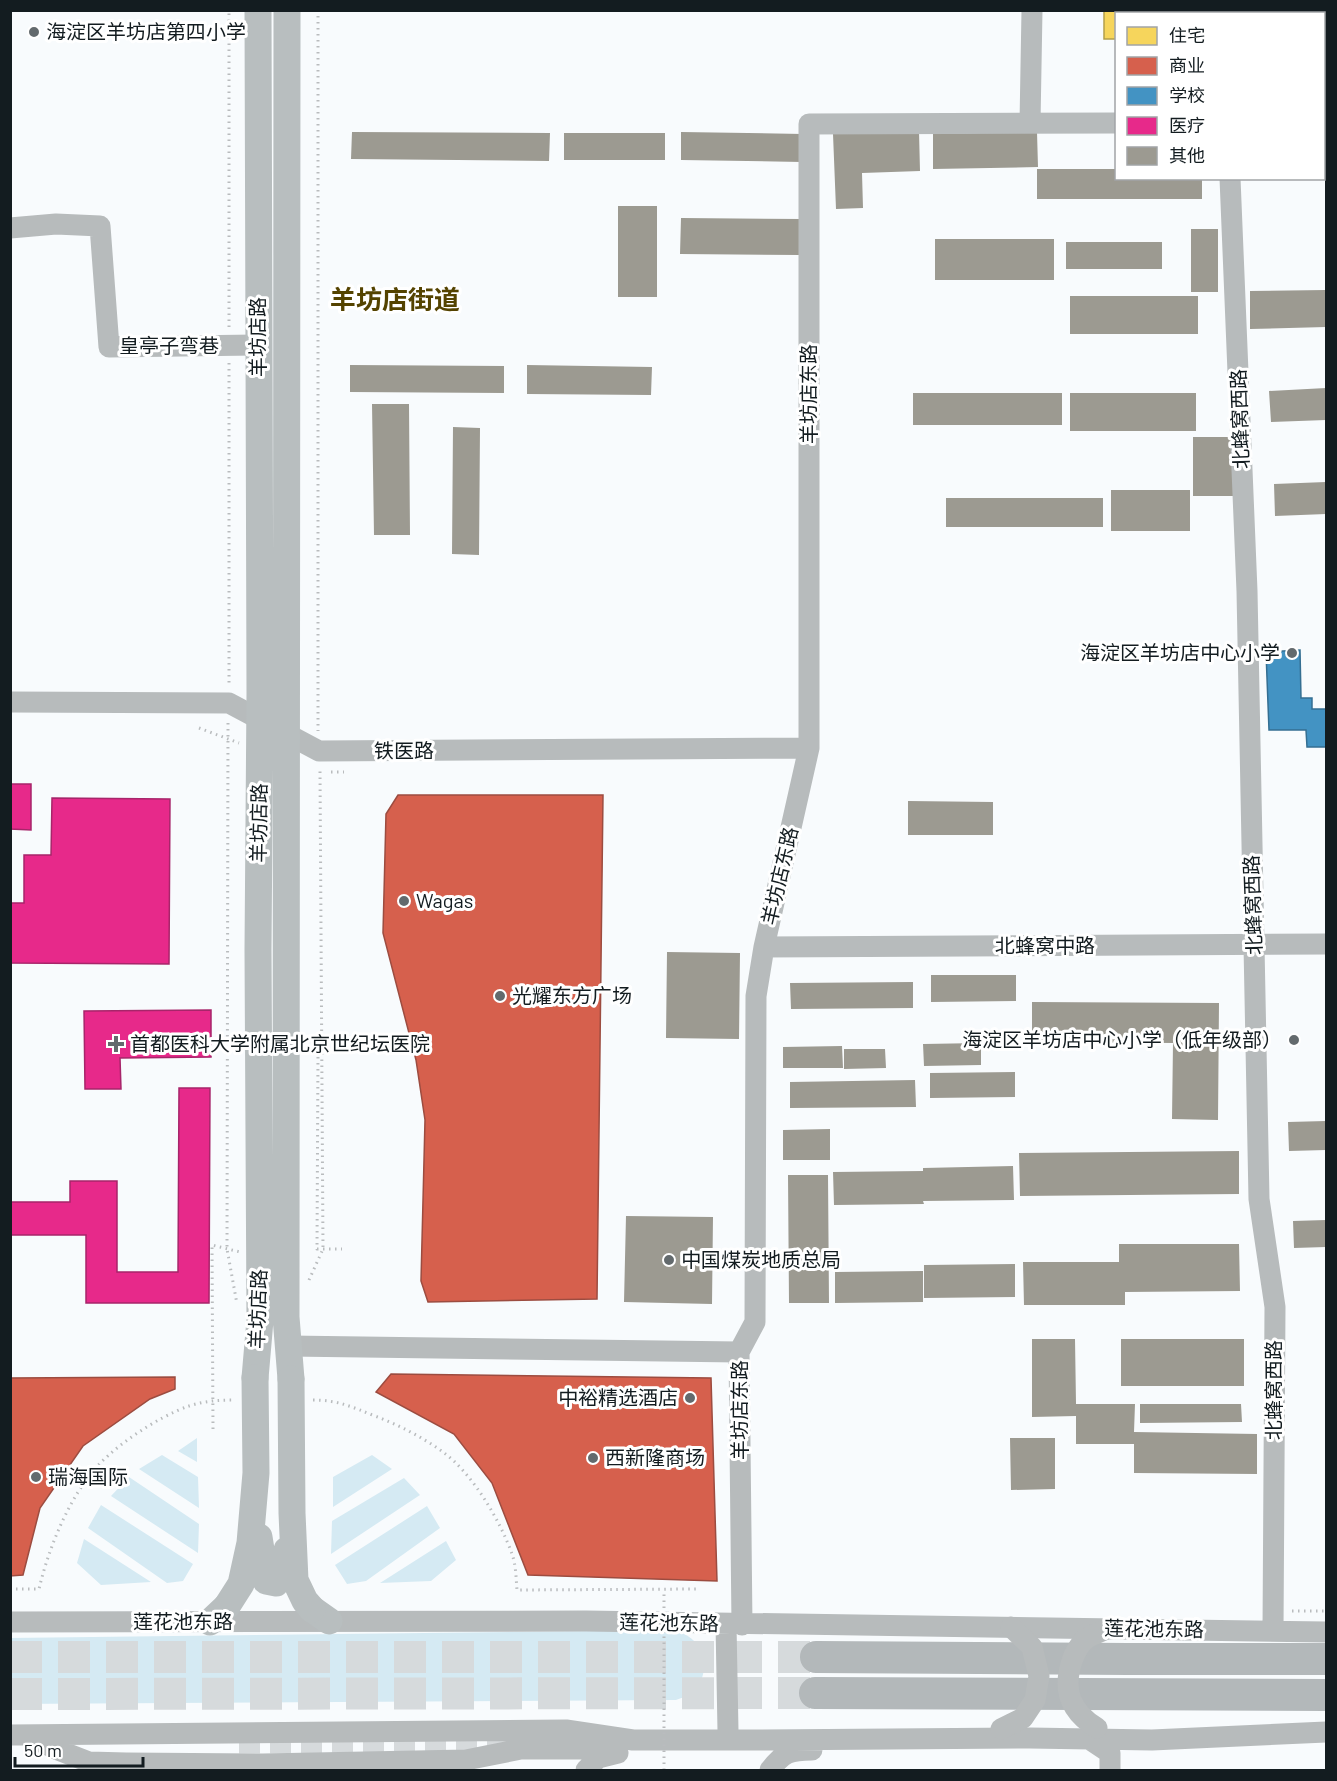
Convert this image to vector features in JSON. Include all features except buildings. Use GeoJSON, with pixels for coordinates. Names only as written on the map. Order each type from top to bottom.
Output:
{"type":"FeatureCollection","features":[{"type":"Feature","properties":{"kind":"highway","name":"莲花池东路"},"geometry":{"type":"LineString","coordinates":[[816,1656],[1326,1659]]}},
{"type":"Feature","properties":{"kind":"highway"},"geometry":{"type":"LineString","coordinates":[[815,1692],[1326,1695]]}},
{"type":"Feature","properties":{"kind":"main road","name":"羊坊店路"},"geometry":{"type":"LineString","coordinates":[[218,1614],[241,1584],[250,1543],[256,1473],[255,1378],[260,1320],[258,10]]}},
{"type":"Feature","properties":{"kind":"main road","name":"羊坊店路"},"geometry":{"type":"LineString","coordinates":[[288,10],[286,1317],[291,1379],[292,1513],[296,1580],[305,1601],[320,1615]]}},
{"type":"Feature","properties":{"kind":"main road"},"geometry":{"type":"LineString","coordinates":[[256,1473],[260,1547],[266,1581],[276,1583],[281,1578],[292,1513]]}},
{"type":"Feature","properties":{"kind":"street"},"geometry":{"type":"LineString","coordinates":[[1032,10],[1030,123],[1115,123]]}},
{"type":"Feature","properties":{"kind":"street","name":"羊坊店东路"},"geometry":{"type":"LineString","coordinates":[[728,1731],[734,1624],[739,1352],[756,1322],[756,996],[764,947],[809,748],[808,124],[1030,123]]}},
{"type":"Feature","properties":{"kind":"street","name":"北蜂窝西路"},"geometry":{"type":"LineString","coordinates":[[1230,180],[1247,591],[1259,1199],[1275,1308],[1273,1631]]}},
{"type":"Feature","properties":{"kind":"street","name":"皇亭子弯巷"},"geometry":{"type":"LineString","coordinates":[[10,228],[56,224],[100,226],[109,347],[258,345]]}},
{"type":"Feature","properties":{"kind":"street","name":"铁医路"},"geometry":{"type":"LineString","coordinates":[[10,702],[229,704],[319,751],[809,748]]}},
{"type":"Feature","properties":{"kind":"street","name":"北蜂窝中路"},"geometry":{"type":"LineString","coordinates":[[764,947],[1326,944]]}},
{"type":"Feature","properties":{"kind":"street"},"geometry":{"type":"LineString","coordinates":[[288,1346],[739,1352]]}},
{"type":"Feature","properties":{"kind":"street","name":"莲花池东路"},"geometry":{"type":"LineString","coordinates":[[10,1623],[218,1614],[1326,1632]]}},
{"type":"Feature","properties":{"kind":"street"},"geometry":{"type":"LineString","coordinates":[[1001,1729],[1023,1718],[1035,1700],[1039,1676],[1032,1647],[1011,1627]]}},
{"type":"Feature","properties":{"kind":"street"},"geometry":{"type":"LineString","coordinates":[[1108,1628],[1085,1639],[1074,1655],[1067,1676],[1073,1706],[1093,1733],[1110,1762]]}},
{"type":"Feature","properties":{"kind":"street"},"geometry":{"type":"LineString","coordinates":[[566,1730],[633,1740],[1093,1733],[1301,1725],[1322,1732]]}},
{"type":"Feature","properties":{"kind":"street"},"geometry":{"type":"LineString","coordinates":[[19,1735],[1001,1729],[1093,1733],[1152,1740],[1322,1732]]}},
{"type":"Feature","properties":{"kind":"street"},"geometry":{"type":"LineString","coordinates":[[19,1735],[89,1762],[126,1763],[263,1764],[466,1761],[521,1749],[588,1749],[633,1740]]}},
{"type":"Feature","properties":{"kind":"street"},"geometry":{"type":"LineString","coordinates":[[770,1770],[781,1755],[802,1750],[1110,1762],[1152,1740]]}},
{"type":"Feature","properties":{"kind":"street"},"geometry":{"type":"LineString","coordinates":[[571,1770],[588,1749]]}},
{"type":"Feature","properties":{"kind":"street"},"geometry":{"type":"LineString","coordinates":[[586,1770],[598,1758],[621,1752],[738,1751]]}},
{"type":"Feature","properties":{"kind":"path"},"geometry":{"type":"LineString","coordinates":[[305,1288],[323,1249],[319,751],[318,10]]}},
{"type":"Feature","properties":{"kind":"path"},"geometry":{"type":"LineString","coordinates":[[318,1050],[317,1249],[342,1249]]}},
{"type":"Feature","properties":{"kind":"path"},"geometry":{"type":"LineString","coordinates":[[213,1429],[212,1245],[227,1249]]}},
{"type":"Feature","properties":{"kind":"path"},"geometry":{"type":"LineString","coordinates":[[10,1589],[39,1589],[63,1520],[89,1476],[114,1450],[141,1431],[188,1407],[213,1400],[237,1400]]}},
{"type":"Feature","properties":{"kind":"path"},"geometry":{"type":"LineString","coordinates":[[308,1400],[332,1400],[344,1403],[400,1426],[445,1453],[470,1479],[488,1506],[511,1553],[517,1590],[699,1589]]}},
{"type":"Feature","properties":{"kind":"path"},"geometry":{"type":"LineString","coordinates":[[664,1590],[664,1770]]}},
{"type":"Feature","properties":{"kind":"shaded area"},"geometry":{"type":"Polygon","coordinates":[[[197,1438],[197,1462],[178,1451],[197,1438]]]}},
{"type":"Feature","properties":{"kind":"shaded area"},"geometry":{"type":"Polygon","coordinates":[[[162,1455],[198,1477],[199,1508],[139,1469],[162,1455]]]}},
{"type":"Feature","properties":{"kind":"shaded area"},"geometry":{"type":"Polygon","coordinates":[[[372,1455],[392,1469],[333,1507],[333,1477],[372,1455]]]}},
{"type":"Feature","properties":{"kind":"shaded area"},"geometry":{"type":"Polygon","coordinates":[[[129,1477],[199,1524],[198,1553],[111,1496],[129,1477]]]}},
{"type":"Feature","properties":{"kind":"shaded area"},"geometry":{"type":"Polygon","coordinates":[[[404,1478],[420,1495],[331,1554],[332,1521],[404,1478]]]}},
{"type":"Feature","properties":{"kind":"shaded area"},"geometry":{"type":"Polygon","coordinates":[[[101,1505],[193,1564],[183,1581],[167,1583],[88,1528],[101,1505]]]}},
{"type":"Feature","properties":{"kind":"shaded area"},"geometry":{"type":"Polygon","coordinates":[[[427,1506],[440,1528],[366,1581],[347,1584],[335,1565],[427,1506]]]}},
{"type":"Feature","properties":{"kind":"shaded area"},"geometry":{"type":"Polygon","coordinates":[[[84,1539],[151,1582],[101,1585],[77,1563],[84,1539]]]}},
{"type":"Feature","properties":{"kind":"shaded area"},"geometry":{"type":"Polygon","coordinates":[[[446,1541],[456,1560],[431,1581],[380,1583],[446,1541]]]}},
{"type":"Feature","properties":{"kind":"shaded area"},"geometry":{"type":"Polygon","coordinates":[[[677,1630],[698,1646],[704,1660],[704,1668],[696,1690],[676,1700],[11,1704],[10,1638],[677,1630]]]}},
{"type":"Feature","properties":{"kind":"tunnel"},"geometry":{"type":"LineString","coordinates":[[10,1657],[816,1657]]}},
{"type":"Feature","properties":{"kind":"tunnel"},"geometry":{"type":"LineString","coordinates":[[10,1694],[815,1693]]}},
{"type":"Feature","properties":{"kind":"tunnel"},"geometry":{"type":"LineString","coordinates":[[239,1743],[526,1743]]}},
{"type":"Feature","properties":{"kind":"place","name":"海淀区羊坊店第四小学"},"geometry":{"type":"Point","coordinates":[34,32]}},
{"type":"Feature","properties":{"kind":"place","name":"海淀区羊坊店中心小学"},"geometry":{"type":"Point","coordinates":[1292,653]}},
{"type":"Feature","properties":{"kind":"place","name":"Wagas"},"geometry":{"type":"Point","coordinates":[404,901]}},
{"type":"Feature","properties":{"kind":"place","name":"光耀东方广场"},"geometry":{"type":"Point","coordinates":[500,996]}},
{"type":"Feature","properties":{"kind":"place","name":"海淀区羊坊店中心小学（低年级部）"},"geometry":{"type":"Point","coordinates":[1294,1040]}},
{"type":"Feature","properties":{"kind":"place","name":"首都医科大学附属北京世纪坛医院"},"geometry":{"type":"Point","coordinates":[116,1044]}},
{"type":"Feature","properties":{"kind":"place","name":"中国煤炭地质总局"},"geometry":{"type":"Point","coordinates":[669,1260]}},
{"type":"Feature","properties":{"kind":"place","name":"中裕精选酒店"},"geometry":{"type":"Point","coordinates":[690,1398]}},
{"type":"Feature","properties":{"kind":"place","name":"西新隆商场"},"geometry":{"type":"Point","coordinates":[593,1458]}},
{"type":"Feature","properties":{"kind":"place","name":"瑞海国际"},"geometry":{"type":"Point","coordinates":[36,1477]}},
{"type":"Feature","properties":{"kind":"district","name":"羊坊店街道"},"geometry":{"type":"Point","coordinates":[395,300]}}]}
